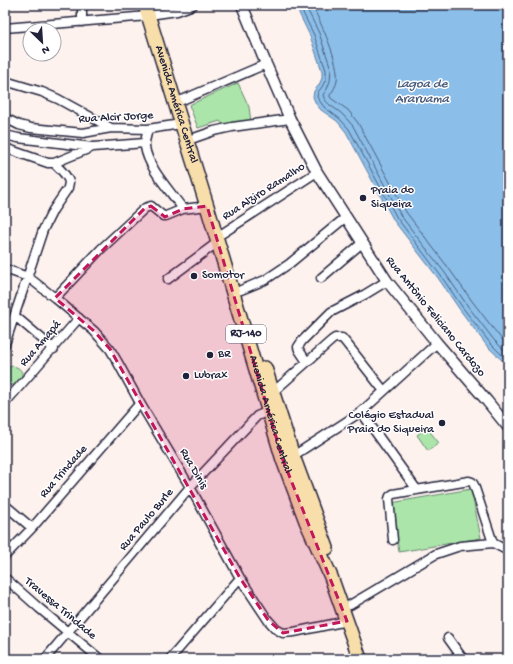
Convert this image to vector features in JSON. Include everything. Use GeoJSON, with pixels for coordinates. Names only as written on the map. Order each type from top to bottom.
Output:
{"type":"FeatureCollection","features":[{"type":"Feature","properties":{"kind":"highway","name":"Avenida América Central"},"geometry":{"type":"LineString","coordinates":[[151,10],[194,138],[221,237],[273,410],[283,460],[306,521],[331,577],[360,659]]}},
{"type":"Feature","properties":{"kind":"highway","name":"Avenida América Central"},"geometry":{"type":"LineString","coordinates":[[151,10],[181,124],[208,206],[241,290],[272,393],[273,410],[293,456],[369,659]]}},
{"type":"Feature","properties":{"kind":"street"},"geometry":{"type":"LineString","coordinates":[[82,5],[82,22]]}},
{"type":"Feature","properties":{"kind":"street"},"geometry":{"type":"LineString","coordinates":[[5,28],[82,22],[151,10],[177,11],[193,5]]}},
{"type":"Feature","properties":{"kind":"street","name":"Rua Antônio Feliciano Cardozo"},"geometry":{"type":"LineString","coordinates":[[242,5],[290,119],[317,172],[387,281],[508,427]]}},
{"type":"Feature","properties":{"kind":"street"},"geometry":{"type":"LineString","coordinates":[[182,100],[266,64]]}},
{"type":"Feature","properties":{"kind":"street"},"geometry":{"type":"LineString","coordinates":[[5,81],[42,92],[58,99],[111,128]]}},
{"type":"Feature","properties":{"kind":"street","name":"Rua Alcir Jorge"},"geometry":{"type":"LineString","coordinates":[[5,118],[19,125],[31,128],[83,133],[111,128],[148,129],[181,124]]}},
{"type":"Feature","properties":{"kind":"street"},"geometry":{"type":"LineString","coordinates":[[194,138],[232,127],[290,119]]}},
{"type":"Feature","properties":{"kind":"street"},"geometry":{"type":"LineString","coordinates":[[148,129],[145,143],[147,156],[151,165],[183,209]]}},
{"type":"Feature","properties":{"kind":"street"},"geometry":{"type":"LineString","coordinates":[[5,135],[92,147],[145,143]]}},
{"type":"Feature","properties":{"kind":"street"},"geometry":{"type":"LineString","coordinates":[[5,148],[48,163],[54,163],[92,147]]}},
{"type":"Feature","properties":{"kind":"street"},"geometry":{"type":"LineString","coordinates":[[5,341],[15,316],[43,230],[53,210],[69,185],[67,178],[54,163]]}},
{"type":"Feature","properties":{"kind":"street","name":"Rua Alziro Ramalho"},"geometry":{"type":"LineString","coordinates":[[168,279],[221,237],[317,172]]}},
{"type":"Feature","properties":{"kind":"street"},"geometry":{"type":"LineString","coordinates":[[55,298],[102,249],[145,208],[151,206],[163,216],[166,216],[183,209],[208,206]]}},
{"type":"Feature","properties":{"kind":"street"},"geometry":{"type":"LineString","coordinates":[[241,290],[266,280],[290,264],[346,217]]}},
{"type":"Feature","properties":{"kind":"street"},"geometry":{"type":"LineString","coordinates":[[321,278],[362,243]]}},
{"type":"Feature","properties":{"kind":"street","name":"Rua Dinis"},"geometry":{"type":"LineString","coordinates":[[5,269],[28,277],[94,331],[110,349],[240,578],[268,620],[276,629],[283,633],[294,632],[347,621]]}},
{"type":"Feature","properties":{"kind":"street"},"geometry":{"type":"LineString","coordinates":[[307,362],[298,347],[317,325],[330,312],[364,295],[387,281]]}},
{"type":"Feature","properties":{"kind":"street"},"geometry":{"type":"LineString","coordinates":[[15,316],[54,348]]}},
{"type":"Feature","properties":{"kind":"street","name":"Rua Amapá"},"geometry":{"type":"LineString","coordinates":[[5,403],[79,318]]}},
{"type":"Feature","properties":{"kind":"street"},"geometry":{"type":"LineString","coordinates":[[272,393],[335,338],[342,338],[384,391]]}},
{"type":"Feature","properties":{"kind":"street"},"geometry":{"type":"LineString","coordinates":[[293,456],[361,412],[437,343]]}},
{"type":"Feature","properties":{"kind":"street","name":"Rua Trindade"},"geometry":{"type":"LineString","coordinates":[[5,556],[32,528],[140,403]]}},
{"type":"Feature","properties":{"kind":"street","name":"Rua Paulo Burle"},"geometry":{"type":"LineString","coordinates":[[45,659],[190,488],[256,416],[273,410]]}},
{"type":"Feature","properties":{"kind":"street"},"geometry":{"type":"LineString","coordinates":[[361,412],[417,490]]}},
{"type":"Feature","properties":{"kind":"street"},"geometry":{"type":"LineString","coordinates":[[393,540],[389,500],[390,496],[396,492],[469,481],[474,485],[493,543]]}},
{"type":"Feature","properties":{"kind":"street"},"geometry":{"type":"LineString","coordinates":[[5,505],[32,528]]}},
{"type":"Feature","properties":{"kind":"street"},"geometry":{"type":"LineString","coordinates":[[350,605],[436,554],[448,549],[460,546],[493,543],[508,551]]}},
{"type":"Feature","properties":{"kind":"street","name":"Travessa Trindade"},"geometry":{"type":"LineString","coordinates":[[5,578],[100,659]]}},
{"type":"Feature","properties":{"kind":"street"},"geometry":{"type":"LineString","coordinates":[[170,659],[240,578]]}},
{"type":"Feature","properties":{"kind":"street"},"geometry":{"type":"LineString","coordinates":[[448,638],[463,659]]}},
{"type":"Feature","properties":{"kind":"highlighted area"},"geometry":{"type":"Polygon","coordinates":[[[151,206],[165,217],[183,209],[207,206],[283,460],[347,621],[283,633],[268,620],[240,578],[110,349],[94,331],[55,298],[145,208],[151,206]]]}},
{"type":"Feature","properties":{"kind":"green space"},"geometry":{"type":"Polygon","coordinates":[[[238,83],[249,107],[251,122],[225,127],[220,121],[198,128],[189,105],[238,83]]]}},
{"type":"Feature","properties":{"kind":"green space"},"geometry":{"type":"Polygon","coordinates":[[[11,366],[19,368],[22,374],[16,385],[10,385],[5,381],[5,370],[11,366]]]}},
{"type":"Feature","properties":{"kind":"green space"},"geometry":{"type":"Polygon","coordinates":[[[427,428],[439,443],[428,451],[417,435],[427,428]]]}},
{"type":"Feature","properties":{"kind":"green space"},"geometry":{"type":"Polygon","coordinates":[[[471,489],[481,538],[399,552],[391,503],[471,489]]]}},
{"type":"Feature","properties":{"kind":"water","name":"Lagoa de Araruama"},"geometry":{"type":"Polygon","coordinates":[[[295,5],[508,5],[508,366],[487,346],[438,278],[394,221],[346,132],[337,121],[321,110],[316,104],[313,97],[314,91],[322,78],[322,71],[310,36],[295,5]]]}},
{"type":"Feature","properties":{"kind":"place","name":"Praia do Siqueira"},"geometry":{"type":"Point","coordinates":[363,198]}},
{"type":"Feature","properties":{"kind":"place","name":"Somotor"},"geometry":{"type":"Point","coordinates":[194,276]}},
{"type":"Feature","properties":{"kind":"place","name":"BR"},"geometry":{"type":"Point","coordinates":[210,355]}},
{"type":"Feature","properties":{"kind":"place","name":"Lubrax"},"geometry":{"type":"Point","coordinates":[186,376]}},
{"type":"Feature","properties":{"kind":"place","name":"Colégio Estadual Praia do Siqueira"},"geometry":{"type":"Point","coordinates":[442,423]}}]}
